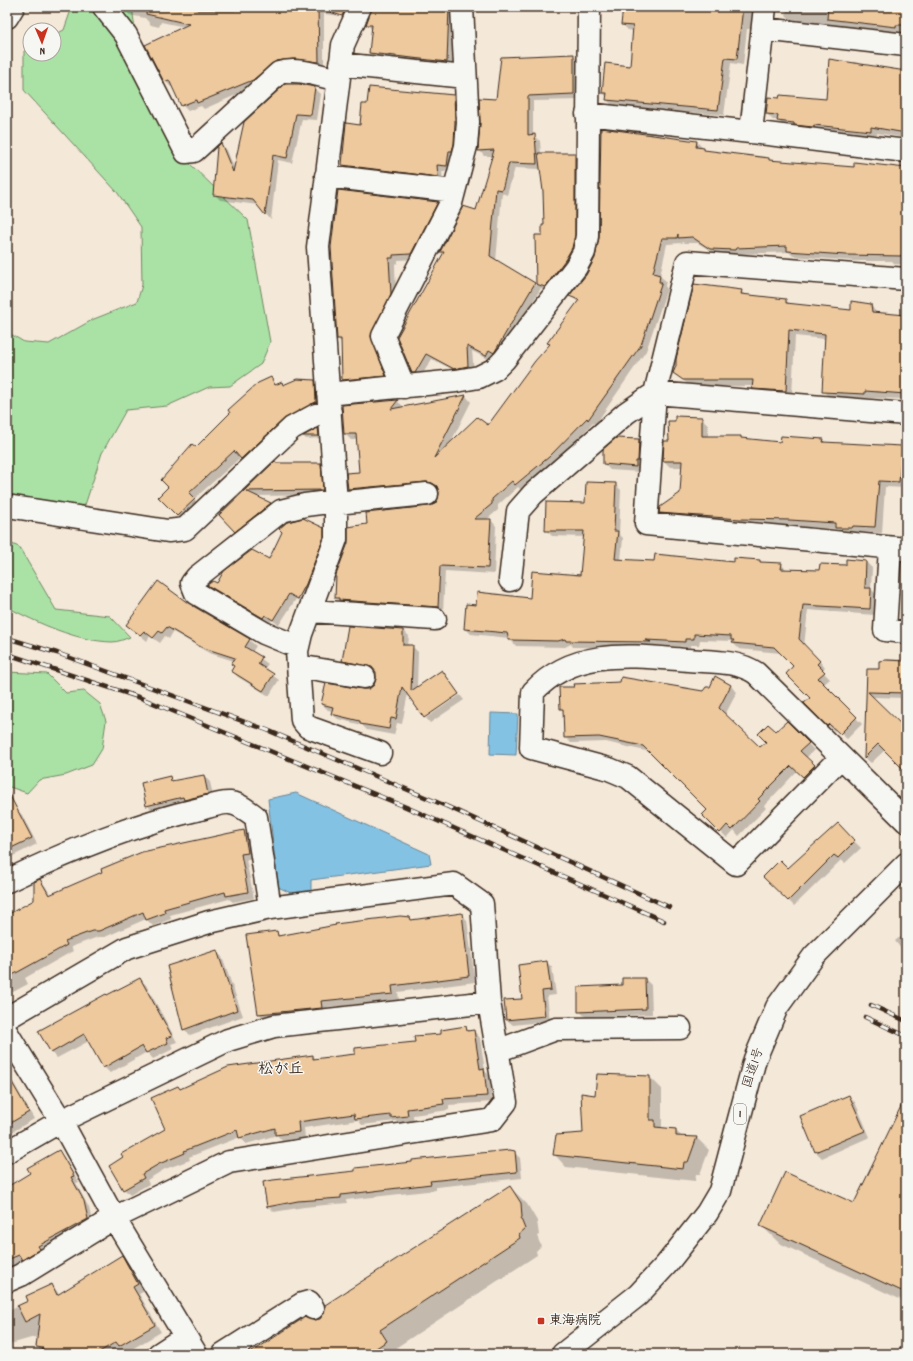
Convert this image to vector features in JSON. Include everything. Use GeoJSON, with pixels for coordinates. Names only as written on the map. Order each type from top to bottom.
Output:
{"type":"FeatureCollection","features":[{"type":"Feature","properties":{"kind":"main road"},"geometry":{"type":"LineString","coordinates":[[7,17],[13,7]]}},
{"type":"Feature","properties":{"kind":"main road"},"geometry":{"type":"LineString","coordinates":[[104,7],[126,35],[186,152],[194,151],[279,73],[287,70],[465,77]]}},
{"type":"Feature","properties":{"kind":"main road"},"geometry":{"type":"LineString","coordinates":[[360,7],[343,45],[318,247],[336,502],[336,539],[301,634],[298,656],[302,720],[305,724],[308,727],[380,753]]}},
{"type":"Feature","properties":{"kind":"main road"},"geometry":{"type":"LineString","coordinates":[[404,387],[383,336],[444,220],[451,203],[466,146],[468,122],[462,7]]}},
{"type":"Feature","properties":{"kind":"main road"},"geometry":{"type":"LineString","coordinates":[[7,506],[168,532],[179,531],[185,529],[292,428],[316,415],[329,403],[404,387],[479,377],[495,369],[504,360],[576,268],[584,252],[587,236],[588,7]]}},
{"type":"Feature","properties":{"kind":"main road"},"geometry":{"type":"LineString","coordinates":[[751,132],[764,29],[765,7]]}},
{"type":"Feature","properties":{"kind":"main road"},"geometry":{"type":"LineString","coordinates":[[764,29],[906,45]]}},
{"type":"Feature","properties":{"kind":"main road"},"geometry":{"type":"LineString","coordinates":[[587,114],[906,151]]}},
{"type":"Feature","properties":{"kind":"main road"},"geometry":{"type":"LineString","coordinates":[[326,176],[454,191]]}},
{"type":"Feature","properties":{"kind":"main road"},"geometry":{"type":"LineString","coordinates":[[906,279],[687,262],[655,393],[646,524],[898,549],[885,630],[906,632]]}},
{"type":"Feature","properties":{"kind":"main road"},"geometry":{"type":"LineString","coordinates":[[510,580],[518,511],[533,494],[626,413],[655,393],[906,414]]}},
{"type":"Feature","properties":{"kind":"main road"},"geometry":{"type":"LineString","coordinates":[[364,677],[298,656],[264,633],[196,593],[192,583],[197,577],[281,511],[304,505],[427,494]]}},
{"type":"Feature","properties":{"kind":"main road"},"geometry":{"type":"LineString","coordinates":[[310,611],[435,619]]}},
{"type":"Feature","properties":{"kind":"main road"},"geometry":{"type":"LineString","coordinates":[[841,757],[736,864],[628,778],[609,769],[531,748],[532,692],[553,674],[586,662],[605,658],[625,656],[740,665],[756,673],[906,821]]}},
{"type":"Feature","properties":{"kind":"main road"},"geometry":{"type":"LineString","coordinates":[[7,881],[38,866],[132,827],[229,803],[243,807],[256,817],[270,908]]}},
{"type":"Feature","properties":{"kind":"main road","name":"国道1号"},"geometry":{"type":"LineString","coordinates":[[563,1354],[638,1295],[666,1265],[707,1213],[720,1191],[755,1059],[777,1007],[814,956],[906,864]]}},
{"type":"Feature","properties":{"kind":"main road"},"geometry":{"type":"LineString","coordinates":[[7,1018],[127,948],[209,922],[270,908],[454,884],[482,904],[489,1002],[506,1102],[492,1120],[228,1162],[114,1218],[21,1275],[7,1281]]}},
{"type":"Feature","properties":{"kind":"main road"},"geometry":{"type":"LineString","coordinates":[[7,1152],[61,1121],[228,1040],[274,1026],[489,1002]]}},
{"type":"Feature","properties":{"kind":"main road"},"geometry":{"type":"LineString","coordinates":[[498,1051],[556,1029],[680,1028]]}},
{"type":"Feature","properties":{"kind":"main road"},"geometry":{"type":"LineString","coordinates":[[7,1033],[61,1121],[114,1218],[190,1345],[159,1354]]}},
{"type":"Feature","properties":{"kind":"main road"},"geometry":{"type":"LineString","coordinates":[[223,1354],[302,1304],[309,1302],[313,1308]]}},
{"type":"Feature","properties":{"kind":"green space"},"geometry":{"type":"Polygon","coordinates":[[[72,7],[132,7],[135,29],[188,162],[248,220],[270,342],[261,364],[230,386],[209,387],[167,406],[126,410],[102,453],[85,505],[71,509],[7,502],[7,332],[24,342],[49,344],[94,319],[137,302],[142,285],[141,227],[117,192],[24,90],[24,62],[62,62],[62,31],[64,30],[72,7]]]}},
{"type":"Feature","properties":{"kind":"green space"},"geometry":{"type":"Polygon","coordinates":[[[7,542],[19,547],[56,610],[110,616],[130,637],[112,642],[98,641],[71,635],[44,625],[7,607],[7,542]]]}},
{"type":"Feature","properties":{"kind":"green space"},"geometry":{"type":"Polygon","coordinates":[[[7,672],[47,674],[66,693],[84,691],[100,704],[106,721],[102,749],[92,765],[66,775],[39,780],[27,793],[7,786],[7,672]]]}},
{"type":"Feature","properties":{"kind":"water"},"geometry":{"type":"Polygon","coordinates":[[[491,713],[518,714],[516,755],[490,754],[491,713]]]}},
{"type":"Feature","properties":{"kind":"water"},"geometry":{"type":"Polygon","coordinates":[[[296,793],[429,854],[431,864],[311,880],[311,894],[293,894],[278,887],[268,799],[296,793]]]}},
{"type":"Feature","properties":{"kind":"building"},"geometry":{"type":"Polygon","coordinates":[[[147,7],[197,7],[197,10],[235,10],[235,8],[318,7],[319,62],[294,59],[276,61],[253,80],[197,103],[196,100],[181,106],[169,80],[164,82],[145,45],[189,24],[146,14],[147,7]]]}},
{"type":"Feature","properties":{"kind":"building"},"geometry":{"type":"Polygon","coordinates":[[[331,7],[346,7],[342,16],[330,12],[331,7]]]}},
{"type":"Feature","properties":{"kind":"building"},"geometry":{"type":"Polygon","coordinates":[[[372,7],[449,7],[447,62],[369,53],[372,25],[366,25],[372,7]]]}},
{"type":"Feature","properties":{"kind":"building"},"geometry":{"type":"Polygon","coordinates":[[[623,7],[743,7],[737,59],[725,58],[718,110],[606,100],[607,93],[602,93],[605,63],[630,66],[633,26],[621,25],[623,7]]]}},
{"type":"Feature","properties":{"kind":"building"},"geometry":{"type":"Polygon","coordinates":[[[828,7],[906,7],[906,25],[896,25],[896,27],[827,19],[828,7]]]}},
{"type":"Feature","properties":{"kind":"building"},"geometry":{"type":"Polygon","coordinates":[[[574,54],[574,94],[528,96],[528,135],[535,134],[537,164],[509,163],[502,190],[496,189],[490,256],[535,283],[494,353],[489,350],[486,356],[467,346],[468,366],[454,369],[426,354],[415,373],[412,373],[397,337],[444,252],[440,252],[463,206],[476,210],[494,150],[478,151],[480,123],[479,98],[496,99],[501,57],[574,54]]]}},
{"type":"Feature","properties":{"kind":"building"},"geometry":{"type":"Polygon","coordinates":[[[829,59],[906,71],[906,133],[871,127],[871,131],[814,125],[813,127],[794,125],[794,123],[777,121],[778,115],[766,114],[768,97],[779,98],[780,95],[826,99],[829,59]]]}},
{"type":"Feature","properties":{"kind":"building"},"geometry":{"type":"Polygon","coordinates":[[[285,84],[299,84],[315,87],[311,115],[296,114],[287,158],[273,155],[265,215],[253,200],[213,195],[217,147],[221,143],[233,172],[244,122],[285,84]]]}},
{"type":"Feature","properties":{"kind":"building"},"geometry":{"type":"Polygon","coordinates":[[[369,87],[454,95],[454,144],[452,151],[449,151],[447,166],[437,165],[438,177],[342,165],[346,123],[360,125],[362,104],[367,104],[369,87]]]}},
{"type":"Feature","properties":{"kind":"building"},"geometry":{"type":"Polygon","coordinates":[[[601,128],[697,141],[696,147],[704,148],[704,150],[769,158],[769,160],[854,167],[854,162],[906,168],[906,255],[846,255],[787,251],[787,246],[736,248],[735,250],[710,249],[692,237],[678,238],[678,234],[677,238],[662,238],[653,273],[660,275],[659,282],[662,282],[641,345],[588,420],[587,418],[549,457],[515,485],[512,481],[492,499],[492,504],[474,519],[491,519],[488,568],[440,566],[438,607],[339,600],[339,598],[335,598],[336,575],[348,543],[348,527],[367,524],[366,513],[429,506],[435,504],[439,493],[437,486],[426,482],[348,489],[346,473],[359,472],[356,434],[344,434],[342,405],[398,400],[391,409],[466,395],[434,458],[477,417],[488,425],[535,361],[550,344],[547,343],[579,300],[569,296],[586,275],[595,258],[599,238],[601,128]]]}},
{"type":"Feature","properties":{"kind":"building"},"geometry":{"type":"Polygon","coordinates":[[[538,153],[575,153],[575,235],[572,248],[545,287],[536,284],[535,235],[542,235],[542,225],[544,225],[543,191],[538,153]]]}},
{"type":"Feature","properties":{"kind":"building"},"geometry":{"type":"Polygon","coordinates":[[[338,190],[438,202],[411,254],[393,255],[393,258],[389,258],[391,294],[371,336],[386,376],[342,380],[341,339],[337,339],[331,247],[338,190]]]}},
{"type":"Feature","properties":{"kind":"building"},"geometry":{"type":"Polygon","coordinates":[[[694,284],[742,290],[741,294],[786,299],[786,303],[851,310],[851,301],[871,304],[872,312],[906,315],[906,394],[865,391],[865,394],[822,392],[825,334],[789,330],[786,391],[752,389],[753,380],[683,380],[673,373],[676,366],[676,359],[694,284]]]}},
{"type":"Feature","properties":{"kind":"building"},"geometry":{"type":"Polygon","coordinates":[[[271,377],[275,385],[282,382],[283,385],[297,379],[315,380],[316,402],[284,419],[241,459],[234,451],[189,493],[195,499],[177,516],[158,497],[168,487],[161,480],[192,444],[196,447],[230,413],[228,410],[258,383],[271,377]]]}},
{"type":"Feature","properties":{"kind":"building"},"geometry":{"type":"Polygon","coordinates":[[[675,416],[702,417],[702,436],[741,436],[741,438],[780,442],[781,436],[824,439],[823,442],[902,446],[899,482],[879,481],[875,527],[853,526],[852,528],[835,528],[835,523],[740,519],[659,513],[660,507],[680,493],[682,461],[663,461],[664,441],[669,441],[668,421],[675,421],[675,416]]]}},
{"type":"Feature","properties":{"kind":"building"},"geometry":{"type":"Polygon","coordinates":[[[318,428],[319,436],[303,436],[318,428]]]}},
{"type":"Feature","properties":{"kind":"building"},"geometry":{"type":"Polygon","coordinates":[[[616,438],[639,439],[638,461],[636,461],[636,467],[603,464],[603,449],[616,438]]]}},
{"type":"Feature","properties":{"kind":"building"},"geometry":{"type":"Polygon","coordinates":[[[275,461],[276,463],[321,463],[323,490],[246,491],[271,503],[235,532],[219,515],[275,461]]]}},
{"type":"Feature","properties":{"kind":"building"},"geometry":{"type":"Polygon","coordinates":[[[586,482],[616,483],[614,531],[618,531],[615,559],[654,561],[655,554],[734,562],[734,558],[760,560],[760,562],[782,563],[781,569],[819,570],[820,564],[846,565],[846,559],[866,561],[865,588],[871,588],[870,609],[803,605],[799,639],[820,661],[817,664],[825,672],[818,678],[857,717],[840,734],[829,724],[827,726],[804,703],[810,698],[786,674],[793,666],[774,647],[732,643],[734,640],[731,640],[731,636],[694,634],[694,639],[685,639],[685,642],[646,640],[651,642],[566,641],[565,639],[558,641],[509,640],[507,633],[464,629],[466,604],[476,605],[477,592],[530,598],[532,571],[580,575],[584,531],[545,531],[546,502],[585,503],[586,482]]]}},
{"type":"Feature","properties":{"kind":"building"},"geometry":{"type":"Polygon","coordinates":[[[303,518],[324,528],[324,537],[306,584],[298,599],[289,594],[273,620],[265,615],[263,618],[207,585],[213,581],[217,583],[224,571],[252,550],[269,559],[282,532],[279,529],[287,522],[303,518]]]}},
{"type":"Feature","properties":{"kind":"building"},"geometry":{"type":"Polygon","coordinates":[[[158,581],[188,603],[250,639],[245,647],[262,657],[258,664],[274,674],[263,691],[231,671],[234,666],[231,664],[235,658],[201,647],[167,627],[162,633],[159,631],[153,638],[144,631],[140,635],[126,625],[158,581]]]}},
{"type":"Feature","properties":{"kind":"building"},"geometry":{"type":"Polygon","coordinates":[[[348,626],[403,630],[403,645],[413,645],[411,691],[442,670],[459,694],[424,718],[402,687],[396,719],[391,718],[389,729],[360,724],[360,721],[331,714],[333,707],[321,704],[326,683],[369,689],[374,685],[376,679],[376,672],[372,667],[342,661],[348,626]]]}},
{"type":"Feature","properties":{"kind":"building"},"geometry":{"type":"Polygon","coordinates":[[[879,661],[906,661],[906,693],[868,692],[906,729],[906,772],[878,744],[864,758],[867,669],[879,669],[879,661]]]}},
{"type":"Feature","properties":{"kind":"building"},"geometry":{"type":"Polygon","coordinates":[[[715,676],[731,685],[719,708],[760,747],[766,742],[758,734],[768,724],[776,731],[787,721],[809,743],[800,751],[815,765],[803,777],[791,766],[758,799],[760,801],[732,830],[727,825],[720,833],[702,815],[707,810],[643,746],[599,737],[564,738],[563,709],[560,709],[559,687],[574,687],[573,684],[620,682],[621,677],[703,691],[706,687],[710,687],[715,676]]]}},
{"type":"Feature","properties":{"kind":"building"},"geometry":{"type":"Polygon","coordinates":[[[204,775],[208,794],[184,800],[183,797],[146,806],[141,783],[170,776],[171,781],[204,775]]]}},
{"type":"Feature","properties":{"kind":"building"},"geometry":{"type":"Polygon","coordinates":[[[7,790],[32,838],[7,850],[7,790]]]}},
{"type":"Feature","properties":{"kind":"building"},"geometry":{"type":"Polygon","coordinates":[[[838,823],[855,841],[838,858],[834,855],[788,901],[763,877],[780,860],[788,868],[838,823]]]}},
{"type":"Feature","properties":{"kind":"building"},"geometry":{"type":"Polygon","coordinates":[[[244,830],[248,853],[241,854],[248,892],[226,896],[225,892],[164,909],[165,913],[146,920],[143,912],[99,931],[92,931],[65,941],[67,945],[7,978],[7,915],[34,900],[34,882],[40,879],[49,895],[102,872],[101,869],[142,852],[244,830]]]}},
{"type":"Feature","properties":{"kind":"building"},"geometry":{"type":"Polygon","coordinates":[[[462,913],[469,976],[392,986],[393,994],[321,1001],[322,1008],[258,1014],[246,935],[277,931],[278,936],[336,925],[335,924],[400,916],[410,917],[411,920],[462,913]]]}},
{"type":"Feature","properties":{"kind":"building"},"geometry":{"type":"Polygon","coordinates":[[[217,950],[237,1010],[183,1030],[167,966],[217,950]]]}},
{"type":"Feature","properties":{"kind":"building"},"geometry":{"type":"Polygon","coordinates":[[[547,961],[551,990],[542,991],[545,1016],[506,1020],[504,1000],[522,999],[518,965],[547,961]]]}},
{"type":"Feature","properties":{"kind":"building"},"geometry":{"type":"Polygon","coordinates":[[[140,978],[172,1036],[166,1038],[168,1043],[146,1053],[142,1046],[103,1068],[84,1034],[51,1053],[38,1031],[106,994],[107,995],[140,978]]]}},
{"type":"Feature","properties":{"kind":"building"},"geometry":{"type":"Polygon","coordinates":[[[622,978],[645,978],[646,1009],[578,1012],[578,987],[622,985],[622,978]]]}},
{"type":"Feature","properties":{"kind":"building"},"geometry":{"type":"Polygon","coordinates":[[[466,1026],[467,1031],[474,1030],[480,1069],[484,1068],[487,1096],[443,1099],[444,1104],[407,1109],[408,1116],[391,1118],[391,1115],[355,1119],[354,1114],[298,1122],[299,1132],[275,1135],[275,1128],[239,1138],[237,1130],[184,1151],[185,1153],[159,1164],[142,1174],[144,1178],[123,1190],[109,1166],[123,1157],[121,1154],[165,1129],[151,1098],[178,1086],[180,1089],[228,1067],[313,1055],[313,1059],[355,1054],[355,1048],[415,1042],[414,1036],[441,1034],[441,1030],[466,1026]]]}},
{"type":"Feature","properties":{"kind":"building"},"geometry":{"type":"Polygon","coordinates":[[[7,1074],[29,1112],[7,1125],[7,1074]]]}},
{"type":"Feature","properties":{"kind":"building"},"geometry":{"type":"Polygon","coordinates":[[[597,1074],[650,1076],[650,1120],[655,1120],[655,1127],[676,1129],[676,1136],[697,1137],[688,1162],[684,1162],[683,1169],[553,1155],[556,1135],[583,1133],[581,1093],[595,1095],[597,1074]]]}},
{"type":"Feature","properties":{"kind":"building"},"geometry":{"type":"Polygon","coordinates":[[[849,1095],[865,1131],[815,1152],[800,1116],[849,1095]]]}},
{"type":"Feature","properties":{"kind":"building"},"geometry":{"type":"Polygon","coordinates":[[[906,1096],[906,1293],[760,1226],[785,1172],[854,1203],[906,1096]]]}},
{"type":"Feature","properties":{"kind":"building"},"geometry":{"type":"Polygon","coordinates":[[[59,1150],[74,1176],[71,1177],[84,1201],[88,1219],[38,1246],[40,1249],[22,1260],[19,1255],[7,1260],[7,1187],[30,1173],[27,1168],[59,1150]]]}},
{"type":"Feature","properties":{"kind":"building"},"geometry":{"type":"Polygon","coordinates":[[[510,1150],[515,1151],[517,1172],[430,1181],[431,1184],[341,1195],[341,1198],[298,1201],[267,1207],[263,1182],[355,1171],[355,1168],[412,1162],[412,1160],[510,1150]]]}},
{"type":"Feature","properties":{"kind":"building"},"geometry":{"type":"Polygon","coordinates":[[[510,1186],[521,1203],[521,1219],[525,1229],[519,1234],[520,1238],[380,1330],[387,1341],[367,1354],[249,1354],[305,1317],[313,1320],[320,1319],[324,1313],[325,1305],[510,1186]]]}},
{"type":"Feature","properties":{"kind":"building"},"geometry":{"type":"Polygon","coordinates":[[[122,1255],[138,1284],[133,1287],[155,1325],[119,1346],[116,1342],[96,1354],[42,1354],[43,1348],[36,1347],[40,1314],[25,1322],[17,1306],[28,1301],[26,1296],[52,1284],[57,1295],[122,1255]]]}},
{"type":"Feature","properties":{"kind":"railway"},"geometry":{"type":"LineString","coordinates":[[7,638],[57,653],[267,730],[446,806],[669,907]]}},
{"type":"Feature","properties":{"kind":"railway"},"geometry":{"type":"LineString","coordinates":[[7,654],[141,698],[406,807],[664,921]]}},
{"type":"Feature","properties":{"kind":"railway"},"geometry":{"type":"LineString","coordinates":[[871,1005],[906,1021]]}},
{"type":"Feature","properties":{"kind":"railway"},"geometry":{"type":"LineString","coordinates":[[865,1017],[906,1036]]}},
{"type":"Feature","properties":{"kind":"place","name":"東海病院"},"geometry":{"type":"Point","coordinates":[541,1321]}},
{"type":"Feature","properties":{"kind":"district","name":"松が丘"},"geometry":{"type":"Point","coordinates":[281,1070]}}]}
